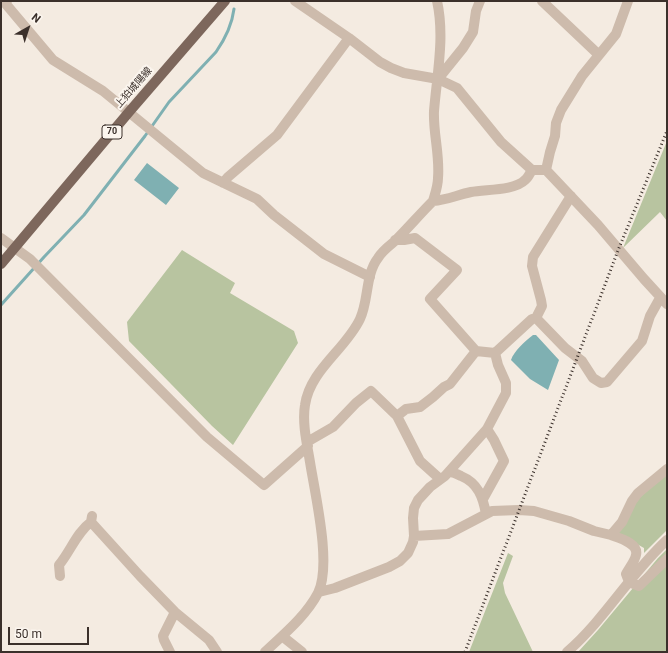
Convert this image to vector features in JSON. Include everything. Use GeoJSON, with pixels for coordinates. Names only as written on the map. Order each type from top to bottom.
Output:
{"type":"FeatureCollection","features":[{"type":"Feature","properties":{"kind":"main road","name":"上狛城陽線"},"geometry":{"type":"LineString","coordinates":[[1,264],[225,1]]}},
{"type":"Feature","properties":{"kind":"street"},"geometry":{"type":"LineString","coordinates":[[7,1],[5,3],[53,60],[93,84],[203,173],[257,199],[274,215],[324,254],[370,277]]}},
{"type":"Feature","properties":{"kind":"street"},"geometry":{"type":"LineString","coordinates":[[295,1],[349,38],[380,62],[404,73],[438,79],[457,88],[501,142],[532,170],[546,170],[598,225],[664,301],[650,316],[642,341],[607,382],[601,382],[593,378],[582,361],[565,348],[536,318]]}},
{"type":"Feature","properties":{"kind":"street"},"geometry":{"type":"LineString","coordinates":[[265,652],[307,610],[319,592],[322,582],[324,564],[323,546],[304,411],[309,390],[317,376],[359,320],[365,307],[370,277],[377,259],[432,201],[438,178],[434,112],[438,79],[440,17],[437,1]]}},
{"type":"Feature","properties":{"kind":"street"},"geometry":{"type":"LineString","coordinates":[[438,79],[463,48],[473,32],[476,11],[480,1]]}},
{"type":"Feature","properties":{"kind":"street"},"geometry":{"type":"LineString","coordinates":[[542,1],[599,55]]}},
{"type":"Feature","properties":{"kind":"street"},"geometry":{"type":"LineString","coordinates":[[546,170],[555,136],[556,123],[561,110],[582,76],[616,34],[628,1]]}},
{"type":"Feature","properties":{"kind":"street"},"geometry":{"type":"LineString","coordinates":[[223,183],[277,135],[349,38]]}},
{"type":"Feature","properties":{"kind":"street"},"geometry":{"type":"LineString","coordinates":[[432,201],[446,200],[472,192],[495,190],[520,184],[532,170]]}},
{"type":"Feature","properties":{"kind":"street"},"geometry":{"type":"LineString","coordinates":[[395,240],[415,238],[458,270],[430,299],[476,351],[495,353],[532,319],[536,318],[542,306],[532,266],[533,257],[571,196]]}},
{"type":"Feature","properties":{"kind":"street"},"geometry":{"type":"LineString","coordinates":[[1,238],[36,265],[207,437],[264,485],[312,440],[337,423],[356,403],[371,391],[397,416],[420,461],[440,479]]}},
{"type":"Feature","properties":{"kind":"street"},"geometry":{"type":"LineString","coordinates":[[397,416],[406,409],[420,407],[444,387],[450,384],[476,351]]}},
{"type":"Feature","properties":{"kind":"street"},"geometry":{"type":"LineString","coordinates":[[319,592],[335,588],[389,567],[400,561],[411,547],[414,536],[414,508],[418,500],[425,491],[449,472],[487,429],[506,393],[506,383],[498,365],[495,353]]}},
{"type":"Feature","properties":{"kind":"street"},"geometry":{"type":"LineString","coordinates":[[483,499],[504,460],[487,429]]}},
{"type":"Feature","properties":{"kind":"street"},"geometry":{"type":"LineString","coordinates":[[611,535],[622,522],[632,501],[638,493],[667,469]]}},
{"type":"Feature","properties":{"kind":"street"},"geometry":{"type":"LineString","coordinates":[[449,472],[468,479],[475,485],[483,499],[486,514]]}},
{"type":"Feature","properties":{"kind":"street"},"geometry":{"type":"LineString","coordinates":[[414,536],[448,534],[492,511],[534,511],[569,521],[594,531],[611,535],[632,544],[636,551],[636,555],[626,574],[629,582],[639,586],[667,559]]}},
{"type":"Feature","properties":{"kind":"street"},"geometry":{"type":"LineString","coordinates":[[60,576],[59,565],[68,555],[78,537],[92,518],[140,576],[175,612],[209,640],[217,652]]}},
{"type":"Feature","properties":{"kind":"street"},"geometry":{"type":"LineString","coordinates":[[567,652],[667,540]]}},
{"type":"Feature","properties":{"kind":"street"},"geometry":{"type":"LineString","coordinates":[[170,652],[163,636],[175,612]]}},
{"type":"Feature","properties":{"kind":"street"},"geometry":{"type":"LineString","coordinates":[[282,636],[302,652]]}},
{"type":"Feature","properties":{"kind":"green space"},"geometry":{"type":"Polygon","coordinates":[[[667,141],[667,221],[660,212],[623,248],[667,141]]]}},
{"type":"Feature","properties":{"kind":"green space"},"geometry":{"type":"Polygon","coordinates":[[[182,250],[235,283],[230,293],[294,331],[298,343],[233,445],[212,426],[129,341],[127,322],[182,250]]]}},
{"type":"Feature","properties":{"kind":"green space"},"geometry":{"type":"Polygon","coordinates":[[[667,472],[667,530],[644,553],[644,548],[617,533],[635,502],[667,472]]]}},
{"type":"Feature","properties":{"kind":"green space"},"geometry":{"type":"Polygon","coordinates":[[[667,549],[667,652],[578,652],[658,558],[667,549]]]}},
{"type":"Feature","properties":{"kind":"green space"},"geometry":{"type":"Polygon","coordinates":[[[508,553],[513,556],[503,583],[505,593],[533,652],[469,652],[508,553]]]}},
{"type":"Feature","properties":{"kind":"water"},"geometry":{"type":"Polygon","coordinates":[[[147,163],[179,188],[166,205],[134,180],[147,163]]]}},
{"type":"Feature","properties":{"kind":"water"},"geometry":{"type":"Polygon","coordinates":[[[533,335],[536,335],[559,360],[548,390],[530,379],[511,360],[523,343],[533,335]]]}},
{"type":"Feature","properties":{"kind":"waterway"},"geometry":{"type":"LineString","coordinates":[[1,305],[84,215],[145,136],[169,102],[216,52],[228,32],[234,9]]}},
{"type":"Feature","properties":{"kind":"railway"},"geometry":{"type":"LineString","coordinates":[[465,652],[619,248],[667,131]]}}]}
